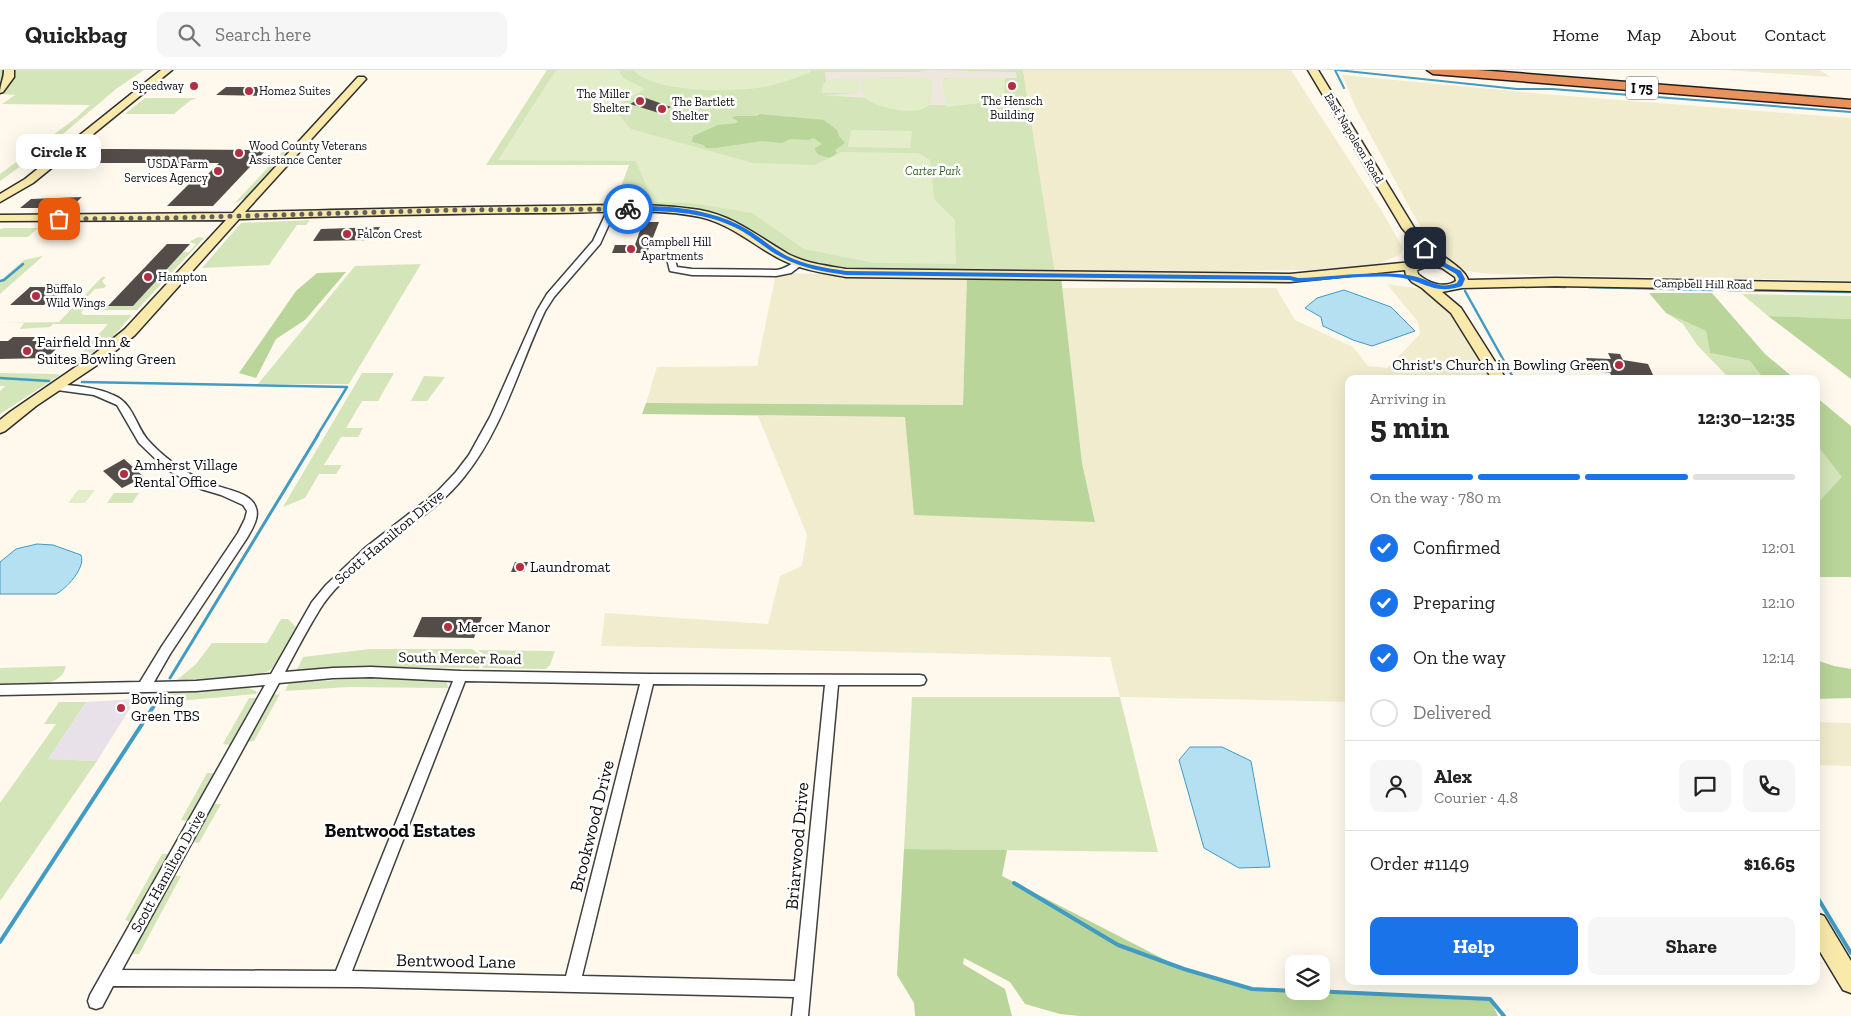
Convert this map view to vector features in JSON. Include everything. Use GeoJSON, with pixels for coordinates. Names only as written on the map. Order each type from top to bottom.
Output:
{"type":"FeatureCollection","features":[{"type":"Feature","properties":{"kind":"highway","name":"I 75"},"geometry":{"type":"LineString","coordinates":[[1433,70],[1851,104]]}},
{"type":"Feature","properties":{"kind":"highway","name":"I 75"},"geometry":{"type":"LineString","coordinates":[[1558,70],[1851,92]]}},
{"type":"Feature","properties":{"kind":"main road"},"geometry":{"type":"LineString","coordinates":[[0,90],[8,77],[9,70]]}},
{"type":"Feature","properties":{"kind":"main road"},"geometry":{"type":"LineString","coordinates":[[0,192],[18,181],[157,70]]}},
{"type":"Feature","properties":{"kind":"main road"},"geometry":{"type":"LineString","coordinates":[[0,199],[29,181],[167,70]]}},
{"type":"Feature","properties":{"kind":"main road","name":"East Napoleon Road"},"geometry":{"type":"LineString","coordinates":[[1313,70],[1365,155],[1394,207],[1398,209],[1414,236],[1445,265]]}},
{"type":"Feature","properties":{"kind":"main road"},"geometry":{"type":"LineString","coordinates":[[0,428],[57,386],[97,361],[117,344],[360,79]]}},
{"type":"Feature","properties":{"kind":"main road","name":"East Napoleon Road"},"geometry":{"type":"LineString","coordinates":[[1394,207],[1392,210],[1399,224],[1418,252],[1415,269]]}},
{"type":"Feature","properties":{"kind":"main road"},"geometry":{"type":"LineString","coordinates":[[0,218],[235,216],[454,210],[664,209],[711,216],[737,226],[780,254],[800,263],[828,271],[865,274],[1290,278],[1306,280],[1386,275],[1445,265],[1458,281],[1456,299],[1472,319],[1480,333],[1484,345],[1481,348]]}},
{"type":"Feature","properties":{"kind":"main road"},"geometry":{"type":"LineString","coordinates":[[0,222],[56,219]]}},
{"type":"Feature","properties":{"kind":"main road"},"geometry":{"type":"LineString","coordinates":[[1415,269],[1426,285],[1456,311],[1497,375]]}},
{"type":"Feature","properties":{"kind":"main road","name":"Campbell Hill Road"},"geometry":{"type":"LineString","coordinates":[[1426,285],[1441,288],[1458,281],[1851,287]]}},
{"type":"Feature","properties":{"kind":"main road"},"geometry":{"type":"LineString","coordinates":[[1820,931],[1851,982]]}},
{"type":"Feature","properties":{"kind":"street","name":"Scott Hamilton Drive"},"geometry":{"type":"LineString","coordinates":[[96,1001],[304,624],[331,586],[378,544],[412,520],[460,475],[477,452],[541,311],[550,296],[597,242],[612,209]]}},
{"type":"Feature","properties":{"kind":"street"},"geometry":{"type":"LineString","coordinates":[[671,259],[673,269],[692,272],[776,273],[788,271],[800,263]]}},
{"type":"Feature","properties":{"kind":"street"},"geometry":{"type":"LineString","coordinates":[[57,386],[95,392],[120,403],[143,440],[170,466],[205,486],[241,498],[250,506],[252,511],[251,519],[243,535],[166,650],[144,687]]}},
{"type":"Feature","properties":{"kind":"street","name":"South Mercer Road"},"geometry":{"type":"LineString","coordinates":[[0,690],[224,685],[333,673],[370,672],[461,676],[648,679],[920,680]]}},
{"type":"Feature","properties":{"kind":"street"},"geometry":{"type":"LineString","coordinates":[[341,979],[461,676]]}},
{"type":"Feature","properties":{"kind":"street","name":"Brookwood Drive"},"geometry":{"type":"LineString","coordinates":[[572,983],[648,679]]}},
{"type":"Feature","properties":{"kind":"street","name":"Briarwood Drive"},"geometry":{"type":"LineString","coordinates":[[800,1016],[832,679]]}},
{"type":"Feature","properties":{"kind":"street","name":"Bentwood Lane"},"geometry":{"type":"LineString","coordinates":[[109,978],[341,979],[802,989]]}},
{"type":"Feature","properties":{"kind":"shaded area"},"geometry":{"type":"Polygon","coordinates":[[[928,70],[1016,72],[1017,78],[945,78],[943,80],[946,105],[929,105],[932,80],[921,77],[863,78],[861,89],[865,98],[821,95],[857,93],[860,79],[834,79],[826,82],[825,72],[918,72],[928,70]]]}},
{"type":"Feature","properties":{"kind":"shaded area"},"geometry":{"type":"Polygon","coordinates":[[[1023,70],[1291,70],[1380,208],[1403,248],[1400,255],[1378,264],[1314,270],[1055,273],[1023,70]]]}},
{"type":"Feature","properties":{"kind":"shaded area"},"geometry":{"type":"Polygon","coordinates":[[[1726,70],[1820,70],[1830,77],[1726,70]]]}},
{"type":"Feature","properties":{"kind":"shaded area"},"geometry":{"type":"Polygon","coordinates":[[[1342,75],[1555,95],[1851,118],[1851,281],[1490,274],[1466,271],[1438,254],[1413,214],[1356,108],[1342,75]]]}},
{"type":"Feature","properties":{"kind":"shaded area"},"geometry":{"type":"Polygon","coordinates":[[[776,273],[967,276],[963,405],[646,403],[657,367],[757,366],[776,273]]]}},
{"type":"Feature","properties":{"kind":"shaded area"},"geometry":{"type":"Polygon","coordinates":[[[1387,284],[1423,289],[1440,302],[1459,326],[1488,375],[1345,375],[1345,702],[1120,697],[1110,657],[601,646],[605,613],[768,624],[780,576],[802,566],[807,535],[758,416],[905,417],[1095,522],[1082,463],[1062,288],[1276,288],[1295,320],[1353,347],[1368,366],[1387,368],[1420,334],[1418,322],[1387,284]]]}},
{"type":"Feature","properties":{"kind":"shaded area"},"geometry":{"type":"Polygon","coordinates":[[[136,699],[97,761],[48,759],[86,702],[136,699]]]}},
{"type":"Feature","properties":{"kind":"shaded area"},"geometry":{"type":"Polygon","coordinates":[[[1820,722],[1851,723],[1851,766],[1820,765],[1820,722]]]}},
{"type":"Feature","properties":{"kind":"green space"},"geometry":{"type":"Polygon","coordinates":[[[0,70],[144,70],[116,89],[50,145],[0,181],[0,174],[76,118],[90,105],[2,104],[15,95],[0,94],[0,70]]]}},
{"type":"Feature","properties":{"kind":"green space","name":"Carter Park"},"geometry":{"type":"Polygon","coordinates":[[[547,70],[1023,70],[1055,273],[858,271],[794,257],[767,243],[744,226],[721,216],[686,206],[614,205],[629,165],[486,165],[547,70]]]}},
{"type":"Feature","properties":{"kind":"green space"},"geometry":{"type":"Polygon","coordinates":[[[556,70],[619,70],[623,78],[645,89],[622,102],[617,113],[631,129],[753,163],[815,165],[842,152],[918,153],[930,160],[934,199],[955,220],[956,264],[875,263],[804,249],[752,213],[692,203],[653,202],[636,161],[498,160],[556,70]]]}},
{"type":"Feature","properties":{"kind":"green space"},"geometry":{"type":"Polygon","coordinates":[[[633,70],[812,70],[790,80],[764,87],[710,90],[674,87],[657,83],[643,78],[633,70]]]}},
{"type":"Feature","properties":{"kind":"green space"},"geometry":{"type":"Polygon","coordinates":[[[921,77],[932,80],[929,105],[924,109],[907,111],[887,108],[870,102],[865,98],[861,89],[863,78],[921,77]]]}},
{"type":"Feature","properties":{"kind":"green space"},"geometry":{"type":"Polygon","coordinates":[[[952,77],[1005,78],[1004,94],[981,103],[946,107],[943,80],[952,77]]]}},
{"type":"Feature","properties":{"kind":"green space"},"geometry":{"type":"Polygon","coordinates":[[[834,79],[860,79],[857,93],[821,93],[824,83],[834,79]]]}},
{"type":"Feature","properties":{"kind":"green space"},"geometry":{"type":"Polygon","coordinates":[[[145,98],[198,98],[191,100],[175,114],[125,114],[145,98]]]}},
{"type":"Feature","properties":{"kind":"green space"},"geometry":{"type":"Polygon","coordinates":[[[760,114],[824,120],[837,130],[845,143],[835,150],[837,153],[830,158],[819,155],[816,152],[815,148],[822,144],[814,138],[807,140],[790,139],[782,143],[762,141],[715,148],[706,148],[704,145],[692,142],[693,136],[718,125],[737,123],[738,121],[732,118],[735,116],[757,116],[760,114]]]}},
{"type":"Feature","properties":{"kind":"green space"},"geometry":{"type":"Polygon","coordinates":[[[851,130],[912,131],[910,148],[848,147],[851,130]]]}},
{"type":"Feature","properties":{"kind":"green space"},"geometry":{"type":"Polygon","coordinates":[[[284,150],[289,151],[246,197],[234,204],[284,150]]]}},
{"type":"Feature","properties":{"kind":"green space"},"geometry":{"type":"Polygon","coordinates":[[[310,220],[306,225],[297,225],[269,265],[202,268],[241,223],[310,220]]]}},
{"type":"Feature","properties":{"kind":"green space"},"geometry":{"type":"Polygon","coordinates":[[[38,228],[28,237],[0,237],[0,229],[38,228]]]}},
{"type":"Feature","properties":{"kind":"green space"},"geometry":{"type":"Polygon","coordinates":[[[198,237],[204,238],[137,310],[100,310],[95,308],[96,306],[133,306],[182,252],[189,252],[196,244],[189,242],[198,237]]]}},
{"type":"Feature","properties":{"kind":"green space"},"geometry":{"type":"Polygon","coordinates":[[[43,256],[0,294],[0,281],[24,260],[43,256]]]}},
{"type":"Feature","properties":{"kind":"green space"},"geometry":{"type":"Polygon","coordinates":[[[421,264],[349,384],[258,384],[355,266],[421,264]]]}},
{"type":"Feature","properties":{"kind":"green space"},"geometry":{"type":"Polygon","coordinates":[[[346,272],[305,320],[276,339],[256,378],[239,373],[296,291],[317,273],[346,272]]]}},
{"type":"Feature","properties":{"kind":"green space"},"geometry":{"type":"Polygon","coordinates":[[[967,276],[1061,277],[1082,463],[1095,522],[914,515],[905,417],[642,414],[646,403],[963,405],[967,276]]]}},
{"type":"Feature","properties":{"kind":"green space"},"geometry":{"type":"Polygon","coordinates":[[[102,277],[106,277],[102,281],[106,286],[95,289],[80,304],[88,305],[81,312],[83,315],[132,315],[111,339],[76,364],[74,361],[108,324],[53,324],[50,327],[20,329],[24,323],[0,323],[59,322],[102,277]]]}},
{"type":"Feature","properties":{"kind":"green space"},"geometry":{"type":"Polygon","coordinates":[[[1649,293],[1712,293],[1765,354],[1790,375],[1761,375],[1750,361],[1710,353],[1706,331],[1666,313],[1649,293]]]}},
{"type":"Feature","properties":{"kind":"green space"},"geometry":{"type":"Polygon","coordinates":[[[1742,294],[1851,296],[1851,319],[1768,316],[1742,294]]]}},
{"type":"Feature","properties":{"kind":"green space"},"geometry":{"type":"Polygon","coordinates":[[[1666,313],[1706,331],[1710,353],[1750,361],[1761,375],[1726,375],[1697,345],[1683,324],[1666,313]]]}},
{"type":"Feature","properties":{"kind":"green space"},"geometry":{"type":"Polygon","coordinates":[[[1768,316],[1851,319],[1851,379],[1768,316]]]}},
{"type":"Feature","properties":{"kind":"green space"},"geometry":{"type":"Polygon","coordinates":[[[0,373],[60,375],[0,414],[0,391],[5,386],[0,386],[0,373]]]}},
{"type":"Feature","properties":{"kind":"green space"},"geometry":{"type":"Polygon","coordinates":[[[362,373],[394,373],[378,401],[362,401],[346,428],[363,428],[358,437],[341,437],[324,465],[342,465],[336,474],[319,474],[305,498],[283,507],[362,373]]]}},
{"type":"Feature","properties":{"kind":"green space"},"geometry":{"type":"Polygon","coordinates":[[[424,376],[445,377],[427,401],[411,401],[424,376]]]}},
{"type":"Feature","properties":{"kind":"green space"},"geometry":{"type":"Polygon","coordinates":[[[1820,400],[1851,426],[1851,578],[1820,577],[1820,501],[1842,477],[1820,449],[1820,400]]]}},
{"type":"Feature","properties":{"kind":"green space"},"geometry":{"type":"Polygon","coordinates":[[[1820,449],[1843,477],[1820,501],[1820,449]]]}},
{"type":"Feature","properties":{"kind":"green space"},"geometry":{"type":"Polygon","coordinates":[[[78,490],[95,490],[85,503],[68,503],[78,490]]]}},
{"type":"Feature","properties":{"kind":"green space"},"geometry":{"type":"Polygon","coordinates":[[[114,493],[139,493],[132,503],[107,503],[114,493]]]}},
{"type":"Feature","properties":{"kind":"green space"},"geometry":{"type":"Polygon","coordinates":[[[281,619],[288,619],[296,627],[279,659],[265,673],[242,678],[177,680],[196,664],[212,643],[267,643],[281,619]]]}},
{"type":"Feature","properties":{"kind":"green space"},"geometry":{"type":"Polygon","coordinates":[[[370,649],[472,649],[483,657],[479,668],[352,667],[297,670],[303,657],[370,649]]]}},
{"type":"Feature","properties":{"kind":"green space"},"geometry":{"type":"Polygon","coordinates":[[[478,650],[555,651],[550,665],[546,669],[482,668],[486,656],[478,650]]]}},
{"type":"Feature","properties":{"kind":"green space"},"geometry":{"type":"Polygon","coordinates":[[[1820,661],[1851,669],[1851,698],[1820,699],[1820,661]]]}},
{"type":"Feature","properties":{"kind":"green space"},"geometry":{"type":"Polygon","coordinates":[[[66,666],[63,674],[48,683],[28,685],[0,684],[0,668],[66,666]]]}},
{"type":"Feature","properties":{"kind":"green space"},"geometry":{"type":"Polygon","coordinates":[[[369,678],[442,680],[446,682],[449,688],[349,687],[285,691],[289,683],[369,678]]]}},
{"type":"Feature","properties":{"kind":"green space"},"geometry":{"type":"Polygon","coordinates":[[[249,688],[256,691],[257,694],[177,701],[166,692],[249,688]]]}},
{"type":"Feature","properties":{"kind":"green space"},"geometry":{"type":"Polygon","coordinates":[[[280,694],[254,741],[247,742],[272,695],[280,694]]]}},
{"type":"Feature","properties":{"kind":"green space"},"geometry":{"type":"Polygon","coordinates":[[[912,697],[1120,697],[1158,852],[904,849],[912,697]]]}},
{"type":"Feature","properties":{"kind":"green space"},"geometry":{"type":"Polygon","coordinates":[[[249,698],[256,698],[230,745],[223,744],[249,698]]]}},
{"type":"Feature","properties":{"kind":"green space"},"geometry":{"type":"Polygon","coordinates":[[[59,702],[86,702],[48,759],[97,761],[0,901],[0,803],[56,724],[44,724],[59,702]]]}},
{"type":"Feature","properties":{"kind":"green space"},"geometry":{"type":"Polygon","coordinates":[[[207,773],[214,773],[188,821],[181,820],[207,773]]]}},
{"type":"Feature","properties":{"kind":"green space"},"geometry":{"type":"Polygon","coordinates":[[[213,804],[221,804],[199,843],[192,842],[213,804]]]}},
{"type":"Feature","properties":{"kind":"green space"},"geometry":{"type":"Polygon","coordinates":[[[904,849],[1007,850],[1002,876],[1183,969],[1252,989],[1285,990],[1285,1000],[1330,1000],[1330,992],[1490,999],[1498,1016],[1080,1016],[1060,1014],[1025,1004],[1010,982],[964,958],[963,964],[1005,989],[1012,1016],[915,1016],[914,1003],[897,975],[904,849]]]}},
{"type":"Feature","properties":{"kind":"green space"},"geometry":{"type":"Polygon","coordinates":[[[162,854],[170,854],[131,922],[125,920],[162,854]]]}},
{"type":"Feature","properties":{"kind":"green space"},"geometry":{"type":"Polygon","coordinates":[[[174,876],[181,876],[139,954],[132,954],[174,876]]]}},
{"type":"Feature","properties":{"kind":"water"},"geometry":{"type":"Polygon","coordinates":[[[1344,290],[1391,307],[1415,331],[1372,346],[1353,340],[1323,326],[1321,317],[1305,308],[1317,298],[1344,290]]]}},
{"type":"Feature","properties":{"kind":"water"},"geometry":{"type":"Polygon","coordinates":[[[37,544],[53,545],[81,555],[81,566],[78,572],[65,588],[56,594],[0,594],[0,562],[16,549],[37,544]]]}},
{"type":"Feature","properties":{"kind":"water"},"geometry":{"type":"Polygon","coordinates":[[[1190,747],[1222,747],[1251,761],[1270,867],[1239,868],[1204,848],[1179,760],[1190,747]]]}},
{"type":"Feature","properties":{"kind":"building","name":"Home2 Suites"},"geometry":{"type":"Polygon","coordinates":[[[226,87],[281,87],[272,96],[216,95],[226,87]]]}},
{"type":"Feature","properties":{"kind":"building"},"geometry":{"type":"Polygon","coordinates":[[[643,97],[671,107],[659,113],[630,104],[643,97]]]}},
{"type":"Feature","properties":{"kind":"building"},"geometry":{"type":"Polygon","coordinates":[[[99,149],[266,150],[213,206],[167,206],[192,181],[201,181],[219,163],[83,163],[99,149]]]}},
{"type":"Feature","properties":{"kind":"building"},"geometry":{"type":"Polygon","coordinates":[[[82,197],[67,211],[47,211],[51,208],[20,208],[31,199],[82,197]]]}},
{"type":"Feature","properties":{"kind":"building"},"geometry":{"type":"Polygon","coordinates":[[[643,222],[659,222],[647,253],[612,253],[615,245],[635,245],[643,222]]]}},
{"type":"Feature","properties":{"kind":"building","name":"Falcon Crest"},"geometry":{"type":"Polygon","coordinates":[[[380,227],[372,240],[313,241],[321,229],[380,227]]]}},
{"type":"Feature","properties":{"kind":"building","name":"Hampton"},"geometry":{"type":"Polygon","coordinates":[[[167,244],[190,244],[133,306],[108,306],[167,244]]]}},
{"type":"Feature","properties":{"kind":"building","name":"Buffalo Wild Wings"},"geometry":{"type":"Polygon","coordinates":[[[55,284],[70,284],[54,300],[49,300],[44,305],[10,305],[30,287],[52,287],[55,284]]]}},
{"type":"Feature","properties":{"kind":"building","name":"Fairfield Inn & Suites Bowling Green"},"geometry":{"type":"Polygon","coordinates":[[[13,337],[35,337],[32,341],[58,341],[55,344],[60,345],[47,358],[0,359],[0,341],[8,341],[13,337]]]}},
{"type":"Feature","properties":{"kind":"building","name":"Christ's Church in Bowling Green"},"geometry":{"type":"Polygon","coordinates":[[[1608,353],[1620,354],[1623,360],[1648,364],[1653,375],[1611,375],[1610,373],[1592,371],[1586,358],[1611,359],[1608,353]]]}},
{"type":"Feature","properties":{"kind":"building","name":"Amherst Village Rental Office"},"geometry":{"type":"Polygon","coordinates":[[[124,459],[144,477],[122,488],[103,471],[124,459]]]}},
{"type":"Feature","properties":{"kind":"building","name":"Laundromat"},"geometry":{"type":"Polygon","coordinates":[[[515,562],[528,562],[524,572],[511,572],[515,562]]]}},
{"type":"Feature","properties":{"kind":"building","name":"Mercer Manor"},"geometry":{"type":"Polygon","coordinates":[[[422,617],[482,617],[474,638],[413,637],[422,617]]]}},
{"type":"Feature","properties":{"kind":"waterway"},"geometry":{"type":"LineString","coordinates":[[1335,70],[1344,88]]}},
{"type":"Feature","properties":{"kind":"waterway"},"geometry":{"type":"LineString","coordinates":[[1337,70],[1517,89],[1552,89],[1851,112]]}},
{"type":"Feature","properties":{"kind":"waterway"},"geometry":{"type":"LineString","coordinates":[[0,281],[4,280],[23,264]]}},
{"type":"Feature","properties":{"kind":"waterway"},"geometry":{"type":"LineString","coordinates":[[1538,286],[1565,287]]}},
{"type":"Feature","properties":{"kind":"waterway"},"geometry":{"type":"LineString","coordinates":[[1589,287],[1713,290]]}},
{"type":"Feature","properties":{"kind":"waterway"},"geometry":{"type":"LineString","coordinates":[[1728,290],[1851,292]]}},
{"type":"Feature","properties":{"kind":"waterway"},"geometry":{"type":"LineString","coordinates":[[1465,291],[1512,375]]}},
{"type":"Feature","properties":{"kind":"waterway"},"geometry":{"type":"LineString","coordinates":[[0,378],[49,381]]}},
{"type":"Feature","properties":{"kind":"waterway"},"geometry":{"type":"LineString","coordinates":[[82,382],[347,387],[317,436]]}},
{"type":"Feature","properties":{"kind":"waterway"},"geometry":{"type":"LineString","coordinates":[[170,678],[318,435]]}},
{"type":"Feature","properties":{"kind":"waterway"},"geometry":{"type":"LineString","coordinates":[[0,942],[161,695]]}},
{"type":"Feature","properties":{"kind":"waterway"},"geometry":{"type":"LineString","coordinates":[[1014,883],[1118,945],[1184,969],[1252,989],[1285,991]]}},
{"type":"Feature","properties":{"kind":"waterway"},"geometry":{"type":"LineString","coordinates":[[1820,902],[1851,953]]}},
{"type":"Feature","properties":{"kind":"waterway"},"geometry":{"type":"LineString","coordinates":[[1330,992],[1490,999],[1504,1016]]}},
{"type":"Feature","properties":{"kind":"way so far"},"geometry":{"type":"LineString","coordinates":[[59,219],[454,210],[628,209]]}},
{"type":"Feature","properties":{"kind":"place","name":"Speedway"},"geometry":{"type":"Point","coordinates":[194,86]}},
{"type":"Feature","properties":{"kind":"place","name":"The Hensch Building"},"geometry":{"type":"Point","coordinates":[1012,86]}},
{"type":"Feature","properties":{"kind":"place","name":"Home2 Suites"},"geometry":{"type":"Point","coordinates":[249,91]}},
{"type":"Feature","properties":{"kind":"place","name":"The Miller Shelter"},"geometry":{"type":"Point","coordinates":[640,101]}},
{"type":"Feature","properties":{"kind":"place","name":"The Bartlett Shelter"},"geometry":{"type":"Point","coordinates":[662,109]}},
{"type":"Feature","properties":{"kind":"place","name":"Wood County Veterans Assistance Center"},"geometry":{"type":"Point","coordinates":[239,153]}},
{"type":"Feature","properties":{"kind":"place","name":"USDA Farm Services Agency"},"geometry":{"type":"Point","coordinates":[218,171]}},
{"type":"Feature","properties":{"kind":"place","name":"Circle K"},"geometry":{"type":"Point","coordinates":[59,219]}},
{"type":"Feature","properties":{"kind":"place","name":"Falcon Crest"},"geometry":{"type":"Point","coordinates":[347,234]}},
{"type":"Feature","properties":{"kind":"place","name":"Campbell Hill Apartments"},"geometry":{"type":"Point","coordinates":[631,249]}},
{"type":"Feature","properties":{"kind":"place","name":"Hampton"},"geometry":{"type":"Point","coordinates":[148,277]}},
{"type":"Feature","properties":{"kind":"place","name":"Buffalo Wild Wings"},"geometry":{"type":"Point","coordinates":[36,296]}},
{"type":"Feature","properties":{"kind":"place","name":"Fairfield Inn & Suites Bowling Green"},"geometry":{"type":"Point","coordinates":[27,351]}},
{"type":"Feature","properties":{"kind":"place","name":"Christ's Church in Bowling Green"},"geometry":{"type":"Point","coordinates":[1619,365]}},
{"type":"Feature","properties":{"kind":"place","name":"Amherst Village Rental Office"},"geometry":{"type":"Point","coordinates":[124,474]}},
{"type":"Feature","properties":{"kind":"place","name":"Laundromat"},"geometry":{"type":"Point","coordinates":[520,567]}},
{"type":"Feature","properties":{"kind":"place","name":"Mercer Manor"},"geometry":{"type":"Point","coordinates":[448,627]}},
{"type":"Feature","properties":{"kind":"place","name":"Bowling Green TBS"},"geometry":{"type":"Point","coordinates":[121,708]}},
{"type":"Feature","properties":{"kind":"district","name":"Bentwood Estates"},"geometry":{"type":"Point","coordinates":[400,830]}},
{"type":"Feature","properties":{"kind":"route"},"geometry":{"type":"LineString","coordinates":[[628,209],[686,211],[711,216],[737,226],[785,257],[800,263],[828,271],[865,274],[1290,278],[1298,280],[1394,275],[1414,278],[1426,285],[1441,288],[1454,287],[1462,282],[1459,273],[1445,265],[1425,248]]}}]}
